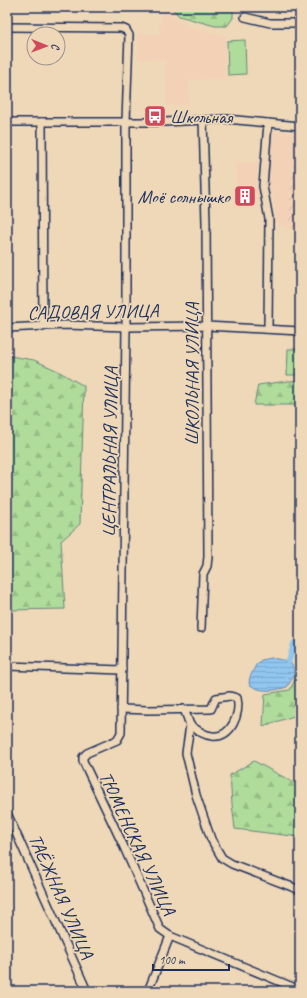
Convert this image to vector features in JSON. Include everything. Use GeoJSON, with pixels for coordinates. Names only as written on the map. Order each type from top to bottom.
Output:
{"type":"FeatureCollection","features":[{"type":"Feature","properties":{"kind":"street"},"geometry":{"type":"LineString","coordinates":[[245,17],[270,23],[300,23]]}},
{"type":"Feature","properties":{"kind":"street","name":"ЦЕНТРАЛЬНАЯ УЛИЦА"},"geometry":{"type":"LineString","coordinates":[[7,27],[110,27],[126,30],[128,35],[121,733],[117,740],[86,753],[83,757],[83,761]]}},
{"type":"Feature","properties":{"kind":"street"},"geometry":{"type":"LineString","coordinates":[[7,122],[164,122],[226,119],[300,126]]}},
{"type":"Feature","properties":{"kind":"street","name":"ШКОЛЬНАЯ УЛИЦА"},"geometry":{"type":"LineString","coordinates":[[201,628],[203,574],[207,566],[208,557],[206,222],[203,120]]}},
{"type":"Feature","properties":{"kind":"street"},"geometry":{"type":"LineString","coordinates":[[42,122],[43,326]]}},
{"type":"Feature","properties":{"kind":"street"},"geometry":{"type":"LineString","coordinates":[[268,122],[263,186],[269,219],[268,329]]}},
{"type":"Feature","properties":{"kind":"street","name":"САДОВАЯ УЛИЦА"},"geometry":{"type":"LineString","coordinates":[[7,328],[66,325],[126,327],[206,326],[300,331]]}},
{"type":"Feature","properties":{"kind":"street"},"geometry":{"type":"LineString","coordinates":[[7,666],[122,670]]}},
{"type":"Feature","properties":{"kind":"street"},"geometry":{"type":"LineString","coordinates":[[121,709],[211,709],[216,698],[230,696],[237,698],[238,703],[236,718],[227,732],[214,737],[203,734],[190,725]]}},
{"type":"Feature","properties":{"kind":"street"},"geometry":{"type":"LineString","coordinates":[[184,709],[190,725],[186,753],[211,839],[222,858],[232,864],[300,890]]}},
{"type":"Feature","properties":{"kind":"street","name":"ТЮМЕНСКАЯ УЛИЦА"},"geometry":{"type":"LineString","coordinates":[[83,761],[123,845],[160,929],[170,936],[300,990]]}},
{"type":"Feature","properties":{"kind":"street","name":"ТАЁЖНАЯ УЛИЦА"},"geometry":{"type":"LineString","coordinates":[[7,813],[87,991]]}},
{"type":"Feature","properties":{"kind":"street"},"geometry":{"type":"LineString","coordinates":[[148,991],[170,936]]}},
{"type":"Feature","properties":{"kind":"shaded area"},"geometry":{"type":"Polygon","coordinates":[[[164,8],[189,28],[226,36],[224,79],[189,80],[189,105],[166,105],[166,60],[138,59],[138,34],[158,34],[164,8]]]}},
{"type":"Feature","properties":{"kind":"shaded area"},"geometry":{"type":"Polygon","coordinates":[[[271,131],[297,133],[290,196],[289,228],[277,224],[272,191],[266,185],[271,131]]]}},
{"type":"Feature","properties":{"kind":"shaded area"},"geometry":{"type":"Polygon","coordinates":[[[297,133],[300,133],[300,229],[289,228],[290,196],[297,133]]]}},
{"type":"Feature","properties":{"kind":"shaded area"},"geometry":{"type":"Polygon","coordinates":[[[236,162],[258,163],[257,209],[235,208],[236,162]]]}},
{"type":"Feature","properties":{"kind":"green space"},"geometry":{"type":"Polygon","coordinates":[[[171,7],[233,7],[233,18],[227,26],[215,26],[179,16],[171,7]]]}},
{"type":"Feature","properties":{"kind":"green space"},"geometry":{"type":"Polygon","coordinates":[[[245,40],[246,74],[228,75],[227,41],[245,40]]]}},
{"type":"Feature","properties":{"kind":"green space"},"geometry":{"type":"Polygon","coordinates":[[[288,349],[300,349],[300,375],[287,375],[288,349]]]}},
{"type":"Feature","properties":{"kind":"green space"},"geometry":{"type":"Polygon","coordinates":[[[10,356],[34,360],[56,370],[84,386],[80,524],[61,541],[65,609],[7,610],[7,357],[10,356]]]}},
{"type":"Feature","properties":{"kind":"green space"},"geometry":{"type":"Polygon","coordinates":[[[300,380],[300,413],[297,405],[254,405],[258,385],[300,380]]]}},
{"type":"Feature","properties":{"kind":"green space"},"geometry":{"type":"Polygon","coordinates":[[[300,669],[300,711],[297,715],[263,726],[265,694],[290,690],[300,669]]]}},
{"type":"Feature","properties":{"kind":"green space"},"geometry":{"type":"Polygon","coordinates":[[[254,761],[300,786],[300,837],[235,829],[230,775],[254,761]]]}},
{"type":"Feature","properties":{"kind":"water"},"geometry":{"type":"Polygon","coordinates":[[[271,658],[289,661],[294,671],[292,680],[287,687],[277,689],[262,690],[253,687],[249,684],[250,677],[256,665],[261,660],[271,658]]]}},
{"type":"Feature","properties":{"kind":"waterway"},"geometry":{"type":"LineString","coordinates":[[289,661],[294,643],[300,644]]}},
{"type":"Feature","properties":{"kind":"place","name":"Школьная"},"geometry":{"type":"Point","coordinates":[155,116]}},
{"type":"Feature","properties":{"kind":"place","name":"Моё солнышко"},"geometry":{"type":"Point","coordinates":[245,196]}}]}
